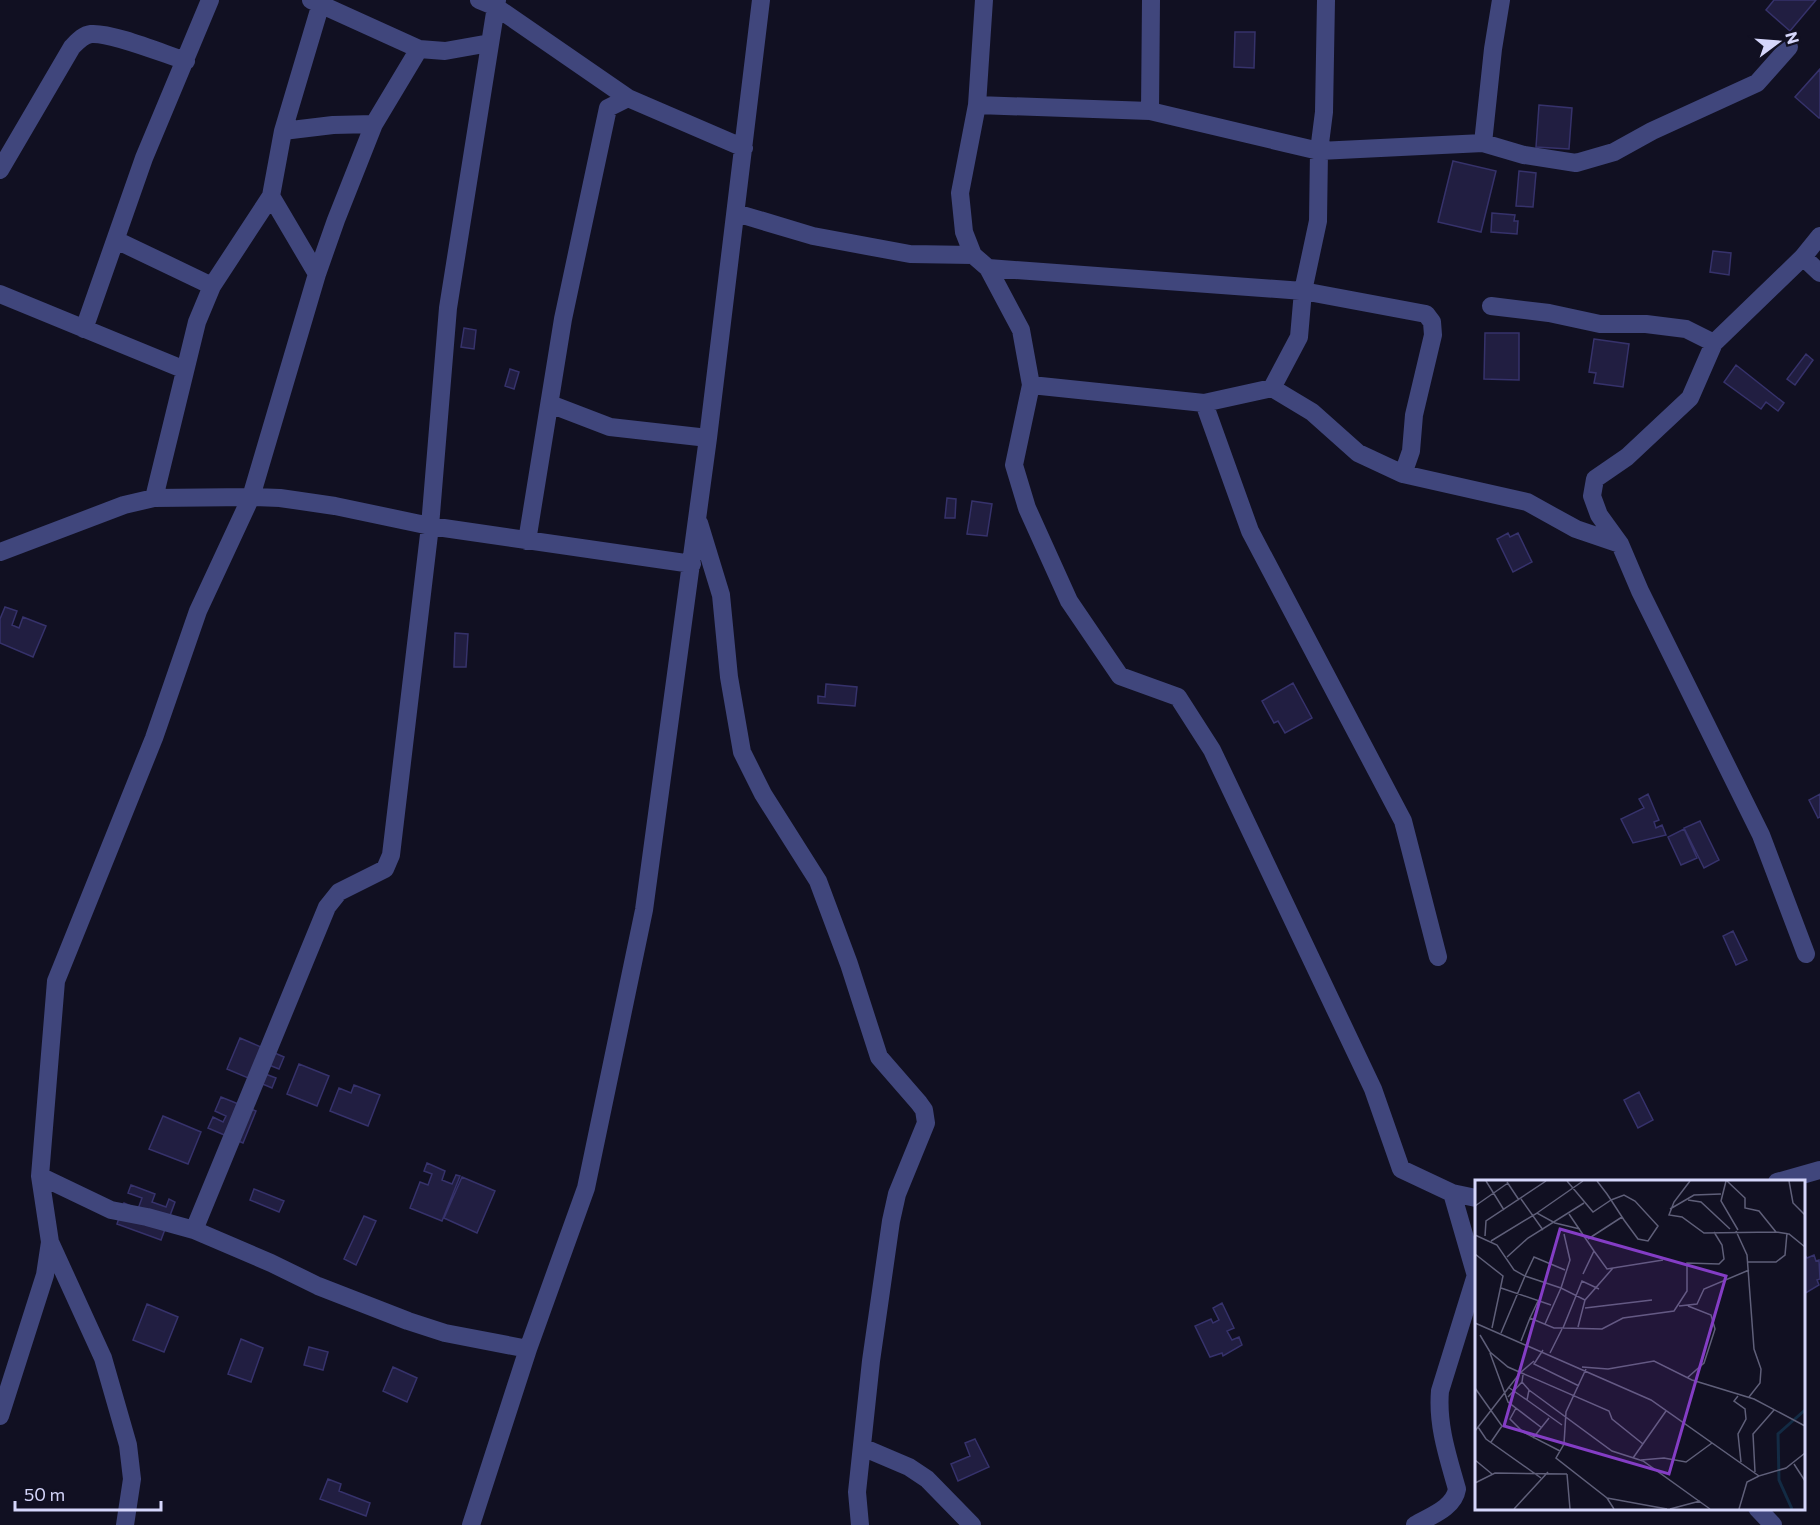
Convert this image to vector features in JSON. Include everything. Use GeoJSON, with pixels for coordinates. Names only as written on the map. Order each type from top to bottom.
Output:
{"type":"FeatureCollection","features":[{"type":"Feature","properties":{"kind":"street"},"geometry":{"type":"LineString","coordinates":[[84,328],[144,158],[210,0]]}},
{"type":"Feature","properties":{"kind":"street"},"geometry":{"type":"LineString","coordinates":[[471,1525],[528,1349],[586,1188],[644,910],[698,519],[762,0]]}},
{"type":"Feature","properties":{"kind":"street"},"geometry":{"type":"LineString","coordinates":[[984,0],[977,105],[960,193],[964,232],[973,255],[988,268],[1022,330],[1031,385],[1014,465],[1027,508],[1069,602],[1120,676],[1178,697],[1212,750],[1293,915],[1373,1089],[1401,1168],[1452,1193],[1475,1198]]}},
{"type":"Feature","properties":{"kind":"street"},"geometry":{"type":"LineString","coordinates":[[1150,111],[1151,0]]}},
{"type":"Feature","properties":{"kind":"street"},"geometry":{"type":"LineString","coordinates":[[1272,388],[1299,337],[1303,291],[1318,221],[1319,151],[1324,112],[1326,0]]}},
{"type":"Feature","properties":{"kind":"street"},"geometry":{"type":"LineString","coordinates":[[1484,143],[1493,49],[1501,0]]}},
{"type":"Feature","properties":{"kind":"street"},"geometry":{"type":"LineString","coordinates":[[154,498],[196,322],[212,286],[271,196],[283,131],[318,2],[419,49],[445,51],[490,43]]}},
{"type":"Feature","properties":{"kind":"street"},"geometry":{"type":"LineString","coordinates":[[490,2],[628,98],[744,148]]}},
{"type":"Feature","properties":{"kind":"street"},"geometry":{"type":"LineString","coordinates":[[194,1230],[327,907],[339,892],[389,866],[430,526],[448,308],[490,43],[490,2]]}},
{"type":"Feature","properties":{"kind":"street"},"geometry":{"type":"LineString","coordinates":[[0,170],[72,47],[83,36],[92,34],[118,40],[186,61]]}},
{"type":"Feature","properties":{"kind":"street"},"geometry":{"type":"LineString","coordinates":[[977,105],[1150,111],[1319,151],[1484,143],[1524,155],[1576,163],[1614,152],[1652,131],[1757,83],[1789,47]]}},
{"type":"Feature","properties":{"kind":"street"},"geometry":{"type":"LineString","coordinates":[[125,1525],[132,1479],[128,1445],[103,1358],[50,1242],[40,1176],[56,981],[154,738],[198,611],[251,497],[317,274],[374,124],[419,49]]}},
{"type":"Feature","properties":{"kind":"street"},"geometry":{"type":"LineString","coordinates":[[527,541],[563,319],[608,108],[628,98]]}},
{"type":"Feature","properties":{"kind":"street"},"geometry":{"type":"LineString","coordinates":[[283,131],[333,125],[374,124]]}},
{"type":"Feature","properties":{"kind":"street"},"geometry":{"type":"LineString","coordinates":[[271,196],[317,274]]}},
{"type":"Feature","properties":{"kind":"street"},"geometry":{"type":"LineString","coordinates":[[736,213],[813,236],[910,254],[973,255]]}},
{"type":"Feature","properties":{"kind":"street"},"geometry":{"type":"LineString","coordinates":[[1806,954],[1761,835],[1640,591],[1620,544],[1599,515],[1592,496],[1595,479],[1627,457],[1690,398],[1714,343],[1803,258],[1820,236]]}},
{"type":"Feature","properties":{"kind":"street"},"geometry":{"type":"LineString","coordinates":[[116,240],[212,286]]}},
{"type":"Feature","properties":{"kind":"street"},"geometry":{"type":"LineString","coordinates":[[1803,258],[1820,273]]}},
{"type":"Feature","properties":{"kind":"street"},"geometry":{"type":"LineString","coordinates":[[988,268],[1303,291],[1426,314],[1432,322],[1433,335],[1414,415],[1411,451],[1403,474]]}},
{"type":"Feature","properties":{"kind":"street"},"geometry":{"type":"LineString","coordinates":[[0,294],[185,370]]}},
{"type":"Feature","properties":{"kind":"street"},"geometry":{"type":"LineString","coordinates":[[1491,306],[1550,312],[1600,324],[1647,324],[1686,329],[1714,343]]}},
{"type":"Feature","properties":{"kind":"street"},"geometry":{"type":"LineString","coordinates":[[1031,385],[1204,403],[1272,388],[1312,412],[1358,453],[1403,474],[1527,502],[1576,529],[1620,544]]}},
{"type":"Feature","properties":{"kind":"street"},"geometry":{"type":"LineString","coordinates":[[1204,403],[1250,531],[1403,821],[1438,957]]}},
{"type":"Feature","properties":{"kind":"street"},"geometry":{"type":"LineString","coordinates":[[550,404],[610,427],[708,438]]}},
{"type":"Feature","properties":{"kind":"street"},"geometry":{"type":"LineString","coordinates":[[0,552],[124,505],[154,498],[251,497],[280,498],[335,506],[430,526],[692,564]]}},
{"type":"Feature","properties":{"kind":"street"},"geometry":{"type":"LineString","coordinates":[[698,519],[722,595],[730,687],[742,752],[763,794],[818,881],[849,964],[879,1057],[920,1103],[926,1116],[926,1123],[897,1194],[891,1221],[857,1492],[860,1525]]}},
{"type":"Feature","properties":{"kind":"street"},"geometry":{"type":"LineString","coordinates":[[1784,1180],[1820,1170]]}},
{"type":"Feature","properties":{"kind":"street"},"geometry":{"type":"LineString","coordinates":[[40,1176],[111,1210],[147,1216],[194,1230],[318,1286],[408,1321],[445,1333],[528,1349]]}},
{"type":"Feature","properties":{"kind":"street"},"geometry":{"type":"LineString","coordinates":[[1452,1193],[1475,1273]]}},
{"type":"Feature","properties":{"kind":"street"},"geometry":{"type":"LineString","coordinates":[[0,1416],[39,1296],[50,1242]]}},
{"type":"Feature","properties":{"kind":"street"},"geometry":{"type":"LineString","coordinates":[[1415,1525],[1445,1508],[1456,1497],[1457,1489],[1440,1427],[1440,1391],[1475,1279]]}},
{"type":"Feature","properties":{"kind":"street"},"geometry":{"type":"LineString","coordinates":[[862,1447],[909,1467],[927,1479],[972,1525]]}},
{"type":"Feature","properties":{"kind":"street"},"geometry":{"type":"LineString","coordinates":[[1758,1510],[1773,1525]]}},
{"type":"Feature","properties":{"kind":"building"},"geometry":{"type":"Polygon","coordinates":[[[1774,0],[1816,0],[1790,31],[1766,10],[1774,0]]]}},
{"type":"Feature","properties":{"kind":"building"},"geometry":{"type":"Polygon","coordinates":[[[1235,32],[1255,32],[1254,68],[1234,67],[1235,32]]]}},
{"type":"Feature","properties":{"kind":"building"},"geometry":{"type":"Polygon","coordinates":[[[1820,69],[1820,118],[1819,118],[1795,97],[1820,69]]]}},
{"type":"Feature","properties":{"kind":"building"},"geometry":{"type":"Polygon","coordinates":[[[1539,105],[1572,108],[1569,149],[1536,147],[1539,105]]]}},
{"type":"Feature","properties":{"kind":"building"},"geometry":{"type":"Polygon","coordinates":[[[1453,161],[1496,171],[1481,232],[1438,222],[1453,161]]]}},
{"type":"Feature","properties":{"kind":"building"},"geometry":{"type":"Polygon","coordinates":[[[1519,171],[1536,173],[1533,207],[1516,206],[1519,171]]]}},
{"type":"Feature","properties":{"kind":"building"},"geometry":{"type":"Polygon","coordinates":[[[1492,213],[1515,215],[1514,221],[1518,221],[1517,234],[1491,232],[1492,213]]]}},
{"type":"Feature","properties":{"kind":"building"},"geometry":{"type":"Polygon","coordinates":[[[1713,251],[1731,253],[1729,275],[1710,272],[1713,251]]]}},
{"type":"Feature","properties":{"kind":"building"},"geometry":{"type":"Polygon","coordinates":[[[464,328],[476,330],[474,349],[461,347],[464,328]]]}},
{"type":"Feature","properties":{"kind":"building"},"geometry":{"type":"Polygon","coordinates":[[[1485,333],[1519,333],[1519,380],[1484,379],[1485,333]]]}},
{"type":"Feature","properties":{"kind":"building"},"geometry":{"type":"Polygon","coordinates":[[[1594,339],[1629,344],[1623,387],[1594,383],[1596,373],[1589,372],[1594,339]]]}},
{"type":"Feature","properties":{"kind":"building"},"geometry":{"type":"Polygon","coordinates":[[[1806,354],[1813,360],[1795,385],[1787,379],[1806,354]]]}},
{"type":"Feature","properties":{"kind":"building"},"geometry":{"type":"Polygon","coordinates":[[[1736,365],[1784,403],[1778,411],[1766,402],[1761,409],[1724,382],[1736,365]]]}},
{"type":"Feature","properties":{"kind":"building"},"geometry":{"type":"Polygon","coordinates":[[[510,369],[519,372],[514,389],[505,386],[510,369]]]}},
{"type":"Feature","properties":{"kind":"building"},"geometry":{"type":"Polygon","coordinates":[[[947,498],[956,499],[955,518],[945,518],[947,498]]]}},
{"type":"Feature","properties":{"kind":"building"},"geometry":{"type":"Polygon","coordinates":[[[972,501],[992,504],[987,536],[967,534],[972,501]]]}},
{"type":"Feature","properties":{"kind":"building"},"geometry":{"type":"Polygon","coordinates":[[[1508,533],[1510,537],[1518,533],[1532,562],[1513,572],[1497,539],[1508,533]]]}},
{"type":"Feature","properties":{"kind":"building"},"geometry":{"type":"Polygon","coordinates":[[[5,607],[17,611],[12,625],[19,628],[23,617],[46,626],[33,657],[0,643],[0,619],[5,607]]]}},
{"type":"Feature","properties":{"kind":"building"},"geometry":{"type":"Polygon","coordinates":[[[455,633],[468,634],[466,667],[454,667],[455,633]]]}},
{"type":"Feature","properties":{"kind":"building"},"geometry":{"type":"Polygon","coordinates":[[[1293,683],[1312,718],[1285,733],[1278,721],[1274,723],[1262,701],[1293,683]]]}},
{"type":"Feature","properties":{"kind":"building"},"geometry":{"type":"Polygon","coordinates":[[[826,684],[857,687],[855,706],[818,703],[818,696],[825,697],[826,684]]]}},
{"type":"Feature","properties":{"kind":"building"},"geometry":{"type":"Polygon","coordinates":[[[1648,794],[1659,820],[1654,822],[1656,828],[1662,825],[1666,835],[1633,843],[1621,819],[1644,808],[1639,799],[1648,794]]]}},
{"type":"Feature","properties":{"kind":"building"},"geometry":{"type":"Polygon","coordinates":[[[1820,794],[1820,817],[1818,818],[1809,800],[1820,794]]]}},
{"type":"Feature","properties":{"kind":"building"},"geometry":{"type":"Polygon","coordinates":[[[1700,821],[1719,860],[1704,868],[1684,828],[1700,821]]]}},
{"type":"Feature","properties":{"kind":"building"},"geometry":{"type":"Polygon","coordinates":[[[1684,829],[1697,858],[1681,865],[1668,837],[1684,829]]]}},
{"type":"Feature","properties":{"kind":"building"},"geometry":{"type":"Polygon","coordinates":[[[1733,931],[1747,960],[1736,965],[1723,936],[1733,931]]]}},
{"type":"Feature","properties":{"kind":"building"},"geometry":{"type":"Polygon","coordinates":[[[240,1038],[284,1057],[279,1069],[264,1063],[260,1072],[276,1078],[272,1088],[227,1069],[240,1038]]]}},
{"type":"Feature","properties":{"kind":"building"},"geometry":{"type":"Polygon","coordinates":[[[299,1064],[329,1076],[317,1106],[287,1094],[299,1064]]]}},
{"type":"Feature","properties":{"kind":"building"},"geometry":{"type":"Polygon","coordinates":[[[354,1085],[380,1095],[368,1126],[330,1111],[339,1088],[351,1093],[354,1085]]]}},
{"type":"Feature","properties":{"kind":"building"},"geometry":{"type":"Polygon","coordinates":[[[1639,1092],[1653,1120],[1638,1128],[1624,1100],[1639,1092]]]}},
{"type":"Feature","properties":{"kind":"building"},"geometry":{"type":"Polygon","coordinates":[[[221,1097],[256,1111],[243,1143],[208,1128],[213,1117],[223,1122],[226,1116],[215,1111],[221,1097]]]}},
{"type":"Feature","properties":{"kind":"building"},"geometry":{"type":"Polygon","coordinates":[[[163,1116],[201,1132],[188,1164],[149,1149],[163,1116]]]}},
{"type":"Feature","properties":{"kind":"building"},"geometry":{"type":"Polygon","coordinates":[[[427,1163],[445,1171],[442,1180],[452,1184],[456,1175],[460,1176],[442,1221],[410,1208],[420,1182],[428,1185],[432,1174],[424,1171],[427,1163]]]}},
{"type":"Feature","properties":{"kind":"building"},"geometry":{"type":"Polygon","coordinates":[[[462,1177],[495,1191],[477,1233],[444,1218],[462,1177]]]}},
{"type":"Feature","properties":{"kind":"building"},"geometry":{"type":"Polygon","coordinates":[[[131,1185],[155,1194],[152,1202],[166,1207],[169,1199],[175,1202],[161,1240],[117,1224],[124,1203],[138,1209],[142,1198],[128,1193],[131,1185]]]}},
{"type":"Feature","properties":{"kind":"building"},"geometry":{"type":"Polygon","coordinates":[[[254,1189],[284,1201],[279,1212],[250,1200],[254,1189]]]}},
{"type":"Feature","properties":{"kind":"building"},"geometry":{"type":"Polygon","coordinates":[[[364,1216],[376,1221],[356,1265],[344,1259],[364,1216]]]}},
{"type":"Feature","properties":{"kind":"building"},"geometry":{"type":"Polygon","coordinates":[[[1805,1255],[1807,1258],[1814,1255],[1816,1261],[1819,1260],[1820,1279],[1817,1280],[1819,1285],[1805,1293],[1805,1255]]]}},
{"type":"Feature","properties":{"kind":"building"},"geometry":{"type":"Polygon","coordinates":[[[1222,1303],[1234,1328],[1227,1331],[1232,1340],[1239,1337],[1242,1345],[1223,1356],[1222,1353],[1210,1357],[1195,1326],[1211,1319],[1213,1323],[1219,1320],[1213,1308],[1222,1303]]]}},
{"type":"Feature","properties":{"kind":"building"},"geometry":{"type":"Polygon","coordinates":[[[147,1304],[178,1317],[164,1352],[133,1340],[147,1304]]]}},
{"type":"Feature","properties":{"kind":"building"},"geometry":{"type":"Polygon","coordinates":[[[241,1339],[263,1348],[251,1382],[228,1374],[241,1339]]]}},
{"type":"Feature","properties":{"kind":"building"},"geometry":{"type":"Polygon","coordinates":[[[309,1347],[328,1352],[323,1370],[304,1365],[309,1347]]]}},
{"type":"Feature","properties":{"kind":"building"},"geometry":{"type":"Polygon","coordinates":[[[393,1367],[417,1378],[407,1402],[383,1391],[393,1367]]]}},
{"type":"Feature","properties":{"kind":"building"},"geometry":{"type":"Polygon","coordinates":[[[975,1439],[989,1467],[958,1481],[951,1464],[970,1456],[965,1443],[975,1439]]]}},
{"type":"Feature","properties":{"kind":"building"},"geometry":{"type":"Polygon","coordinates":[[[328,1479],[341,1484],[339,1491],[370,1503],[366,1516],[320,1499],[328,1479]]]}}]}
